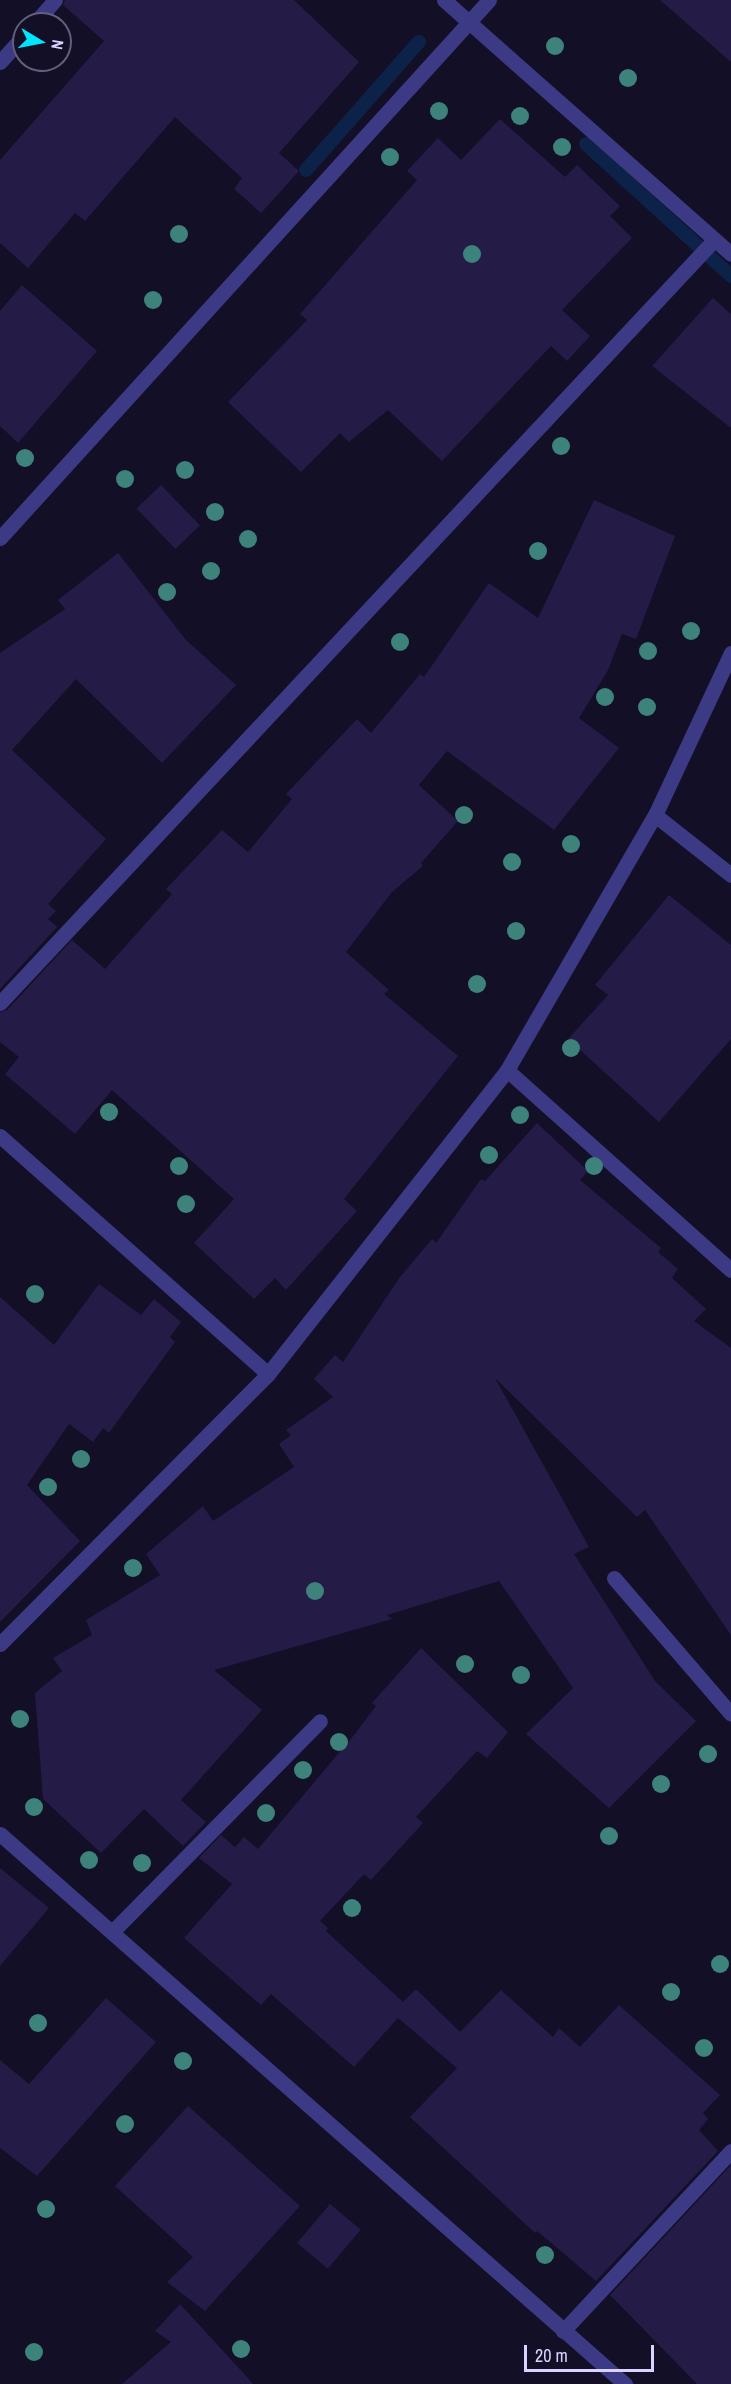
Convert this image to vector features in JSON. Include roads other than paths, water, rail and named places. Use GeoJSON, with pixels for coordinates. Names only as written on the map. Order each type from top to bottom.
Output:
{"type":"FeatureCollection","features":[{"type":"Feature","properties":{"kind":"street"},"geometry":{"type":"LineString","coordinates":[[44,12],[55,0]]}},
{"type":"Feature","properties":{"kind":"street"},"geometry":{"type":"LineString","coordinates":[[444,0],[731,254]]}},
{"type":"Feature","properties":{"kind":"street"},"geometry":{"type":"LineString","coordinates":[[0,538],[489,0]]}},
{"type":"Feature","properties":{"kind":"street"},"geometry":{"type":"LineString","coordinates":[[0,62],[12,48]]}},
{"type":"Feature","properties":{"kind":"street"},"geometry":{"type":"LineString","coordinates":[[0,1003],[714,240]]}},
{"type":"Feature","properties":{"kind":"street"},"geometry":{"type":"LineString","coordinates":[[0,1644],[268,1374],[507,1070],[655,815],[731,652]]}},
{"type":"Feature","properties":{"kind":"street"},"geometry":{"type":"LineString","coordinates":[[655,815],[731,875]]}},
{"type":"Feature","properties":{"kind":"street"},"geometry":{"type":"LineString","coordinates":[[507,1070],[731,1270]]}},
{"type":"Feature","properties":{"kind":"street"},"geometry":{"type":"LineString","coordinates":[[0,1136],[268,1374]]}},
{"type":"Feature","properties":{"kind":"street"},"geometry":{"type":"LineString","coordinates":[[614,1578],[731,1714]]}},
{"type":"Feature","properties":{"kind":"street"},"geometry":{"type":"LineString","coordinates":[[112,1932],[320,1721]]}},
{"type":"Feature","properties":{"kind":"street"},"geometry":{"type":"LineString","coordinates":[[0,1834],[625,2384]]}},
{"type":"Feature","properties":{"kind":"street"},"geometry":{"type":"LineString","coordinates":[[563,2331],[731,2151]]}},
{"type":"Feature","properties":{"kind":"waterway"},"geometry":{"type":"LineString","coordinates":[[306,170],[419,42]]}},
{"type":"Feature","properties":{"kind":"waterway"},"geometry":{"type":"LineString","coordinates":[[586,144],[731,276]]}}]}
